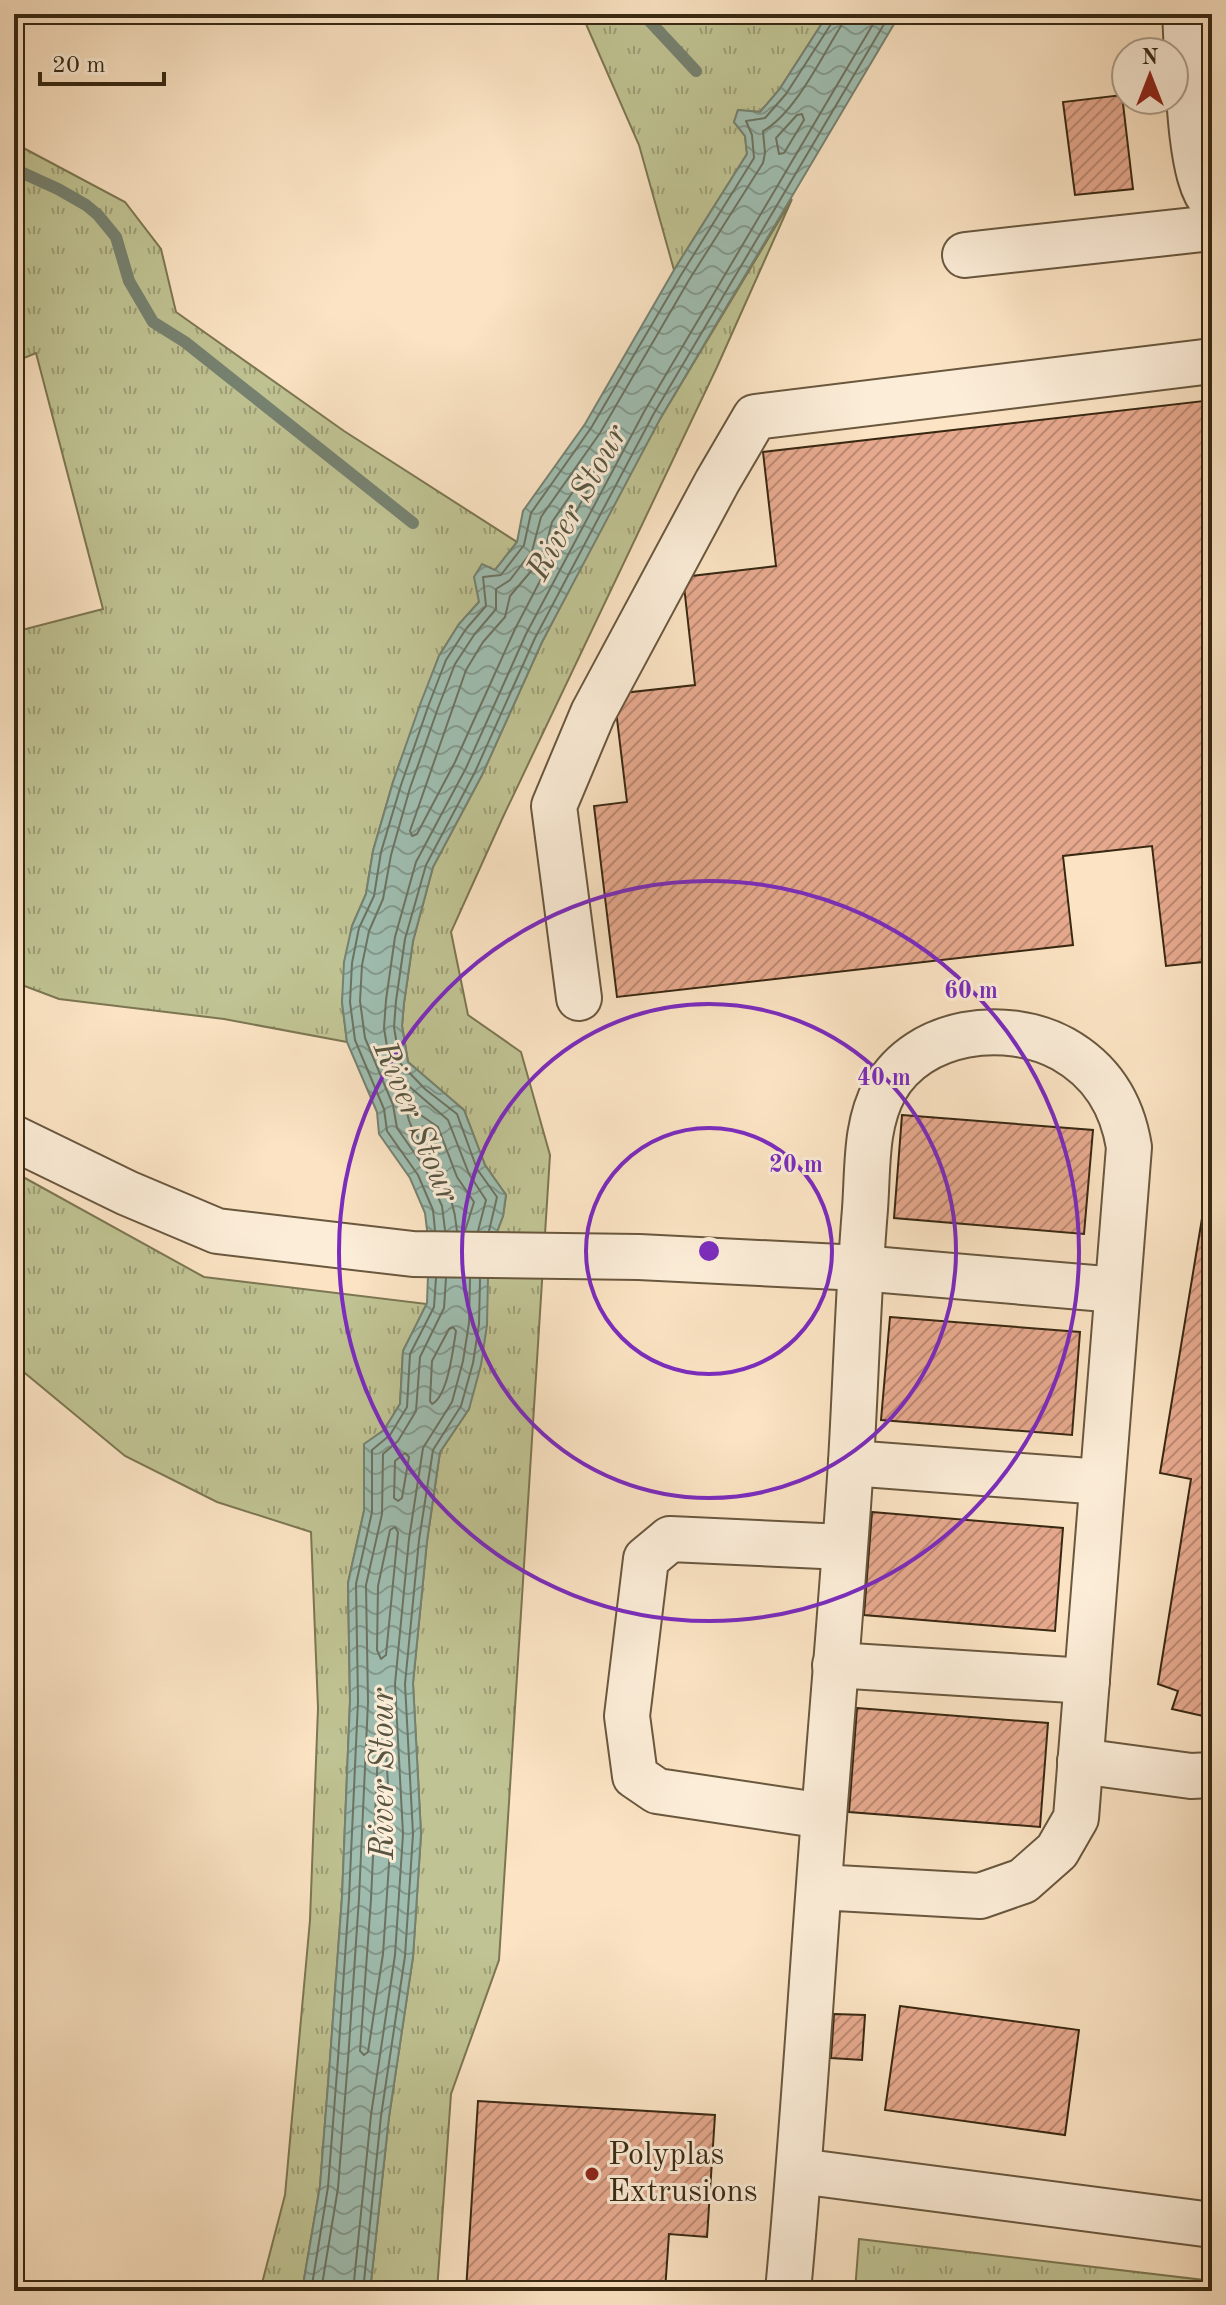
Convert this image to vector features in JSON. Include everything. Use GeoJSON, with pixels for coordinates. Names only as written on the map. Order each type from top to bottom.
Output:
{"type":"FeatureCollection","features":[{"type":"Feature","properties":{"kind":"lane"},"geometry":{"type":"LineString","coordinates":[[1185,14],[1195,160],[1206,195],[1212,201]]}},
{"type":"Feature","properties":{"kind":"lane"},"geometry":{"type":"LineString","coordinates":[[965,255],[1212,228]]}},
{"type":"Feature","properties":{"kind":"lane"},"geometry":{"type":"LineString","coordinates":[[579,998],[554,806],[593,713],[755,417],[1212,361]]}},
{"type":"Feature","properties":{"kind":"lane"},"geometry":{"type":"LineString","coordinates":[[788,2291],[851,1463],[860,1268],[871,1127],[883,1093],[894,1074],[913,1058],[964,1034],[1011,1032],[1061,1048],[1097,1075],[1119,1108],[1129,1147],[1076,1818],[1057,1851],[1023,1881],[980,1896],[819,1887]]}},
{"type":"Feature","properties":{"kind":"lane"},"geometry":{"type":"LineString","coordinates":[[14,1138],[127,1193],[217,1231],[413,1254],[639,1257],[860,1268],[1117,1290]]}},
{"type":"Feature","properties":{"kind":"lane"},"geometry":{"type":"LineString","coordinates":[[851,1463],[1102,1482]]}},
{"type":"Feature","properties":{"kind":"lane"},"geometry":{"type":"LineString","coordinates":[[824,1816],[657,1791],[635,1776],[627,1716],[646,1559],[670,1539],[844,1547]]}},
{"type":"Feature","properties":{"kind":"lane"},"geometry":{"type":"LineString","coordinates":[[835,1665],[1087,1681]]}},
{"type":"Feature","properties":{"kind":"lane"},"geometry":{"type":"LineString","coordinates":[[1080,1761],[1191,1776],[1212,1775]]}},
{"type":"Feature","properties":{"kind":"lane"},"geometry":{"type":"LineString","coordinates":[[799,2171],[1212,2225]]}},
{"type":"Feature","properties":{"kind":"green space"},"geometry":{"type":"Polygon","coordinates":[[[586,14],[828,14],[779,90],[760,112],[738,110],[734,122],[745,136],[747,154],[674,270],[639,145],[586,24],[586,14]]]}},
{"type":"Feature","properties":{"kind":"green space"},"geometry":{"type":"Polygon","coordinates":[[[14,143],[125,202],[161,249],[176,312],[344,431],[517,542],[495,570],[479,602],[459,624],[439,656],[393,782],[373,851],[366,894],[352,926],[342,1002],[347,1042],[224,1019],[59,999],[14,982],[14,632],[103,609],[36,353],[14,362],[14,143]]]}},
{"type":"Feature","properties":{"kind":"green space"},"geometry":{"type":"Polygon","coordinates":[[[792,199],[717,367],[451,932],[468,1015],[521,1052],[550,1155],[499,1960],[451,2094],[437,2291],[370,2291],[389,2117],[413,1957],[421,1834],[413,1683],[427,1541],[440,1452],[469,1409],[492,1245],[503,1216],[506,1195],[485,1165],[464,1110],[408,1062],[402,1026],[413,941],[433,867],[482,775],[542,642],[660,419],[792,199]]]}},
{"type":"Feature","properties":{"kind":"green space"},"geometry":{"type":"Polygon","coordinates":[[[14,1172],[204,1277],[427,1304],[403,1351],[400,1404],[384,1430],[364,1445],[364,1511],[348,1583],[350,1701],[342,1897],[320,2186],[302,2291],[260,2291],[285,2195],[310,1920],[318,1708],[311,1532],[217,1502],[125,1456],[14,1364],[14,1172]]]}},
{"type":"Feature","properties":{"kind":"green space"},"geometry":{"type":"Polygon","coordinates":[[[859,2239],[1212,2281],[1212,2291],[855,2291],[859,2239]]]}},
{"type":"Feature","properties":{"kind":"water","name":"River Stour"},"geometry":{"type":"Polygon","coordinates":[[[828,14],[900,14],[660,419],[542,642],[482,775],[433,867],[413,941],[402,1026],[408,1062],[464,1110],[485,1165],[506,1195],[503,1216],[492,1245],[481,1365],[469,1409],[440,1452],[427,1541],[413,1683],[421,1834],[413,1957],[389,2117],[370,2291],[302,2291],[320,2186],[342,1897],[350,1701],[348,1583],[364,1511],[364,1444],[384,1430],[400,1404],[403,1351],[427,1303],[429,1247],[425,1213],[410,1178],[379,1134],[377,1112],[347,1042],[342,1002],[344,962],[352,926],[366,894],[373,851],[393,782],[439,656],[459,624],[479,602],[474,577],[482,564],[495,570],[517,542],[523,511],[585,424],[674,270],[747,154],[745,136],[734,122],[738,110],[760,112],[779,90],[828,14]]]}},
{"type":"Feature","properties":{"kind":"building"},"geometry":{"type":"Polygon","coordinates":[[[1110,96],[1110,116],[1124,116],[1133,189],[1075,195],[1063,102],[1110,96]]]}},
{"type":"Feature","properties":{"kind":"building"},"geometry":{"type":"Polygon","coordinates":[[[1212,400],[1212,961],[1166,966],[1152,846],[1063,856],[1073,945],[617,997],[594,806],[627,802],[614,694],[695,685],[683,577],[776,566],[763,452],[1212,400]]]}},
{"type":"Feature","properties":{"kind":"building"},"geometry":{"type":"Polygon","coordinates":[[[902,1115],[1093,1130],[1084,1234],[894,1218],[902,1115]]]}},
{"type":"Feature","properties":{"kind":"building"},"geometry":{"type":"Polygon","coordinates":[[[1208,1182],[1212,1182],[1212,1718],[1172,1709],[1178,1691],[1158,1684],[1191,1479],[1160,1473],[1208,1182]]]}},
{"type":"Feature","properties":{"kind":"building"},"geometry":{"type":"Polygon","coordinates":[[[890,1317],[1080,1332],[1072,1435],[881,1420],[890,1317]]]}},
{"type":"Feature","properties":{"kind":"building"},"geometry":{"type":"Polygon","coordinates":[[[872,1512],[1063,1528],[1055,1631],[864,1615],[872,1512]]]}},
{"type":"Feature","properties":{"kind":"building"},"geometry":{"type":"Polygon","coordinates":[[[857,1708],[1048,1723],[1040,1827],[849,1812],[857,1708]]]}},
{"type":"Feature","properties":{"kind":"building"},"geometry":{"type":"Polygon","coordinates":[[[900,2006],[1079,2030],[1065,2135],[885,2110],[900,2006]]]}},
{"type":"Feature","properties":{"kind":"building"},"geometry":{"type":"Polygon","coordinates":[[[834,2014],[865,2015],[862,2060],[831,2058],[834,2014]]]}},
{"type":"Feature","properties":{"kind":"building","name":"Polyplas Extrusions"},"geometry":{"type":"Polygon","coordinates":[[[478,2101],[715,2115],[707,2237],[669,2234],[665,2291],[466,2291],[478,2101]]]}},
{"type":"Feature","properties":{"kind":"waterway"},"geometry":{"type":"LineString","coordinates":[[643,14],[696,71]]}},
{"type":"Feature","properties":{"kind":"waterway"},"geometry":{"type":"LineString","coordinates":[[14,169],[58,189],[98,215],[116,237],[129,281],[153,322],[185,342],[413,523]]}},
{"type":"Feature","properties":{"kind":"place","name":"Polyplas Extrusions"},"geometry":{"type":"Point","coordinates":[592,2174]}}]}
